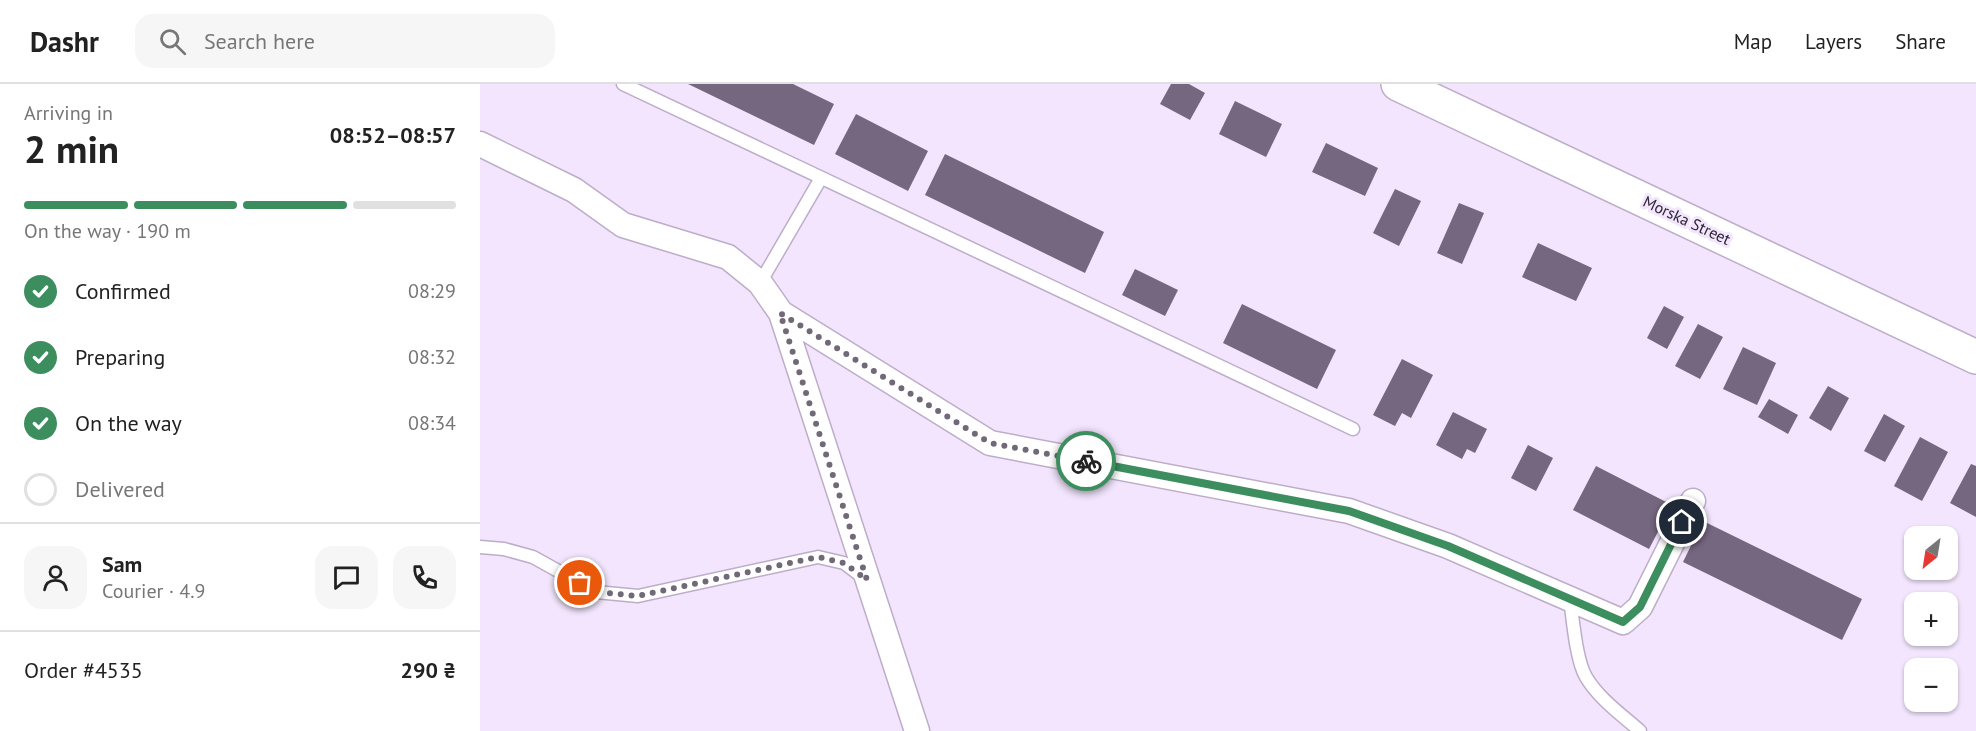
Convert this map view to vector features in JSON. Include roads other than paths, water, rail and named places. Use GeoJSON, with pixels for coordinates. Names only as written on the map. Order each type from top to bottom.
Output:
{"type":"FeatureCollection","features":[{"type":"Feature","properties":{"kind":"main road","name":"Morska Street"},"geometry":{"type":"LineString","coordinates":[[1398,84],[1976,357]]}},
{"type":"Feature","properties":{"kind":"street"},"geometry":{"type":"LineString","coordinates":[[480,144],[574,190],[623,225],[728,257],[760,283],[780,313],[917,731]]}},
{"type":"Feature","properties":{"kind":"street"},"geometry":{"type":"LineString","coordinates":[[780,313],[990,443],[1349,511],[1448,546],[1623,622],[1640,607],[1693,501]]}},
{"type":"Feature","properties":{"kind":"lane"},"geometry":{"type":"LineString","coordinates":[[623,84],[1353,429]]}},
{"type":"Feature","properties":{"kind":"lane"},"geometry":{"type":"LineString","coordinates":[[760,283],[821,178]]}},
{"type":"Feature","properties":{"kind":"lane"},"geometry":{"type":"LineString","coordinates":[[480,547],[504,549],[533,557],[596,592],[638,596],[818,557],[844,563],[867,580]]}},
{"type":"Feature","properties":{"kind":"lane"},"geometry":{"type":"LineString","coordinates":[[1570,599],[1578,651],[1586,677],[1604,699],[1640,731]]}}]}
